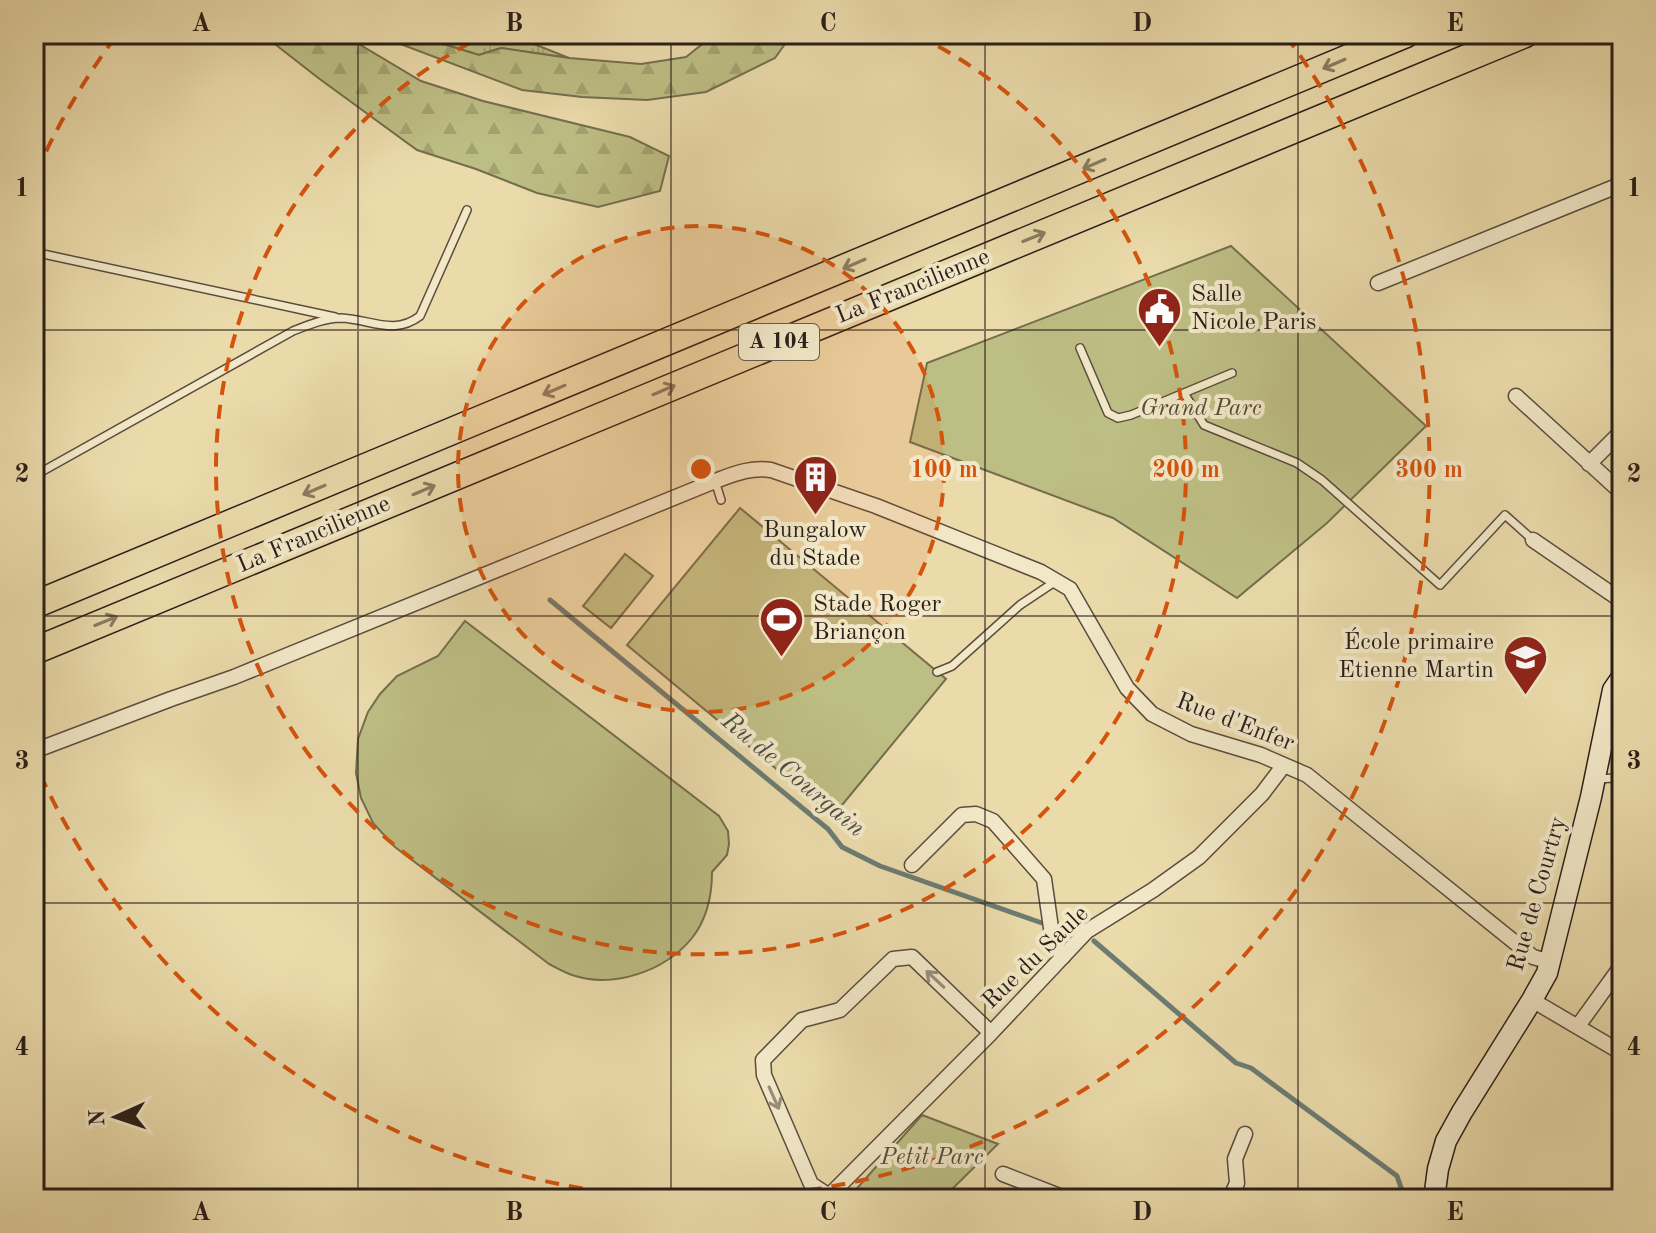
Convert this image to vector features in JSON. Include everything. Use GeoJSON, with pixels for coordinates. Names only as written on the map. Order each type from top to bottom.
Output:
{"type":"FeatureCollection","features":[{"type":"Feature","properties":{"kind":"highway","name":"La Francilienne"},"geometry":{"type":"LineString","coordinates":[[34,605],[1406,34]]}},
{"type":"Feature","properties":{"kind":"highway","name":"La Francilienne"},"geometry":{"type":"LineString","coordinates":[[34,651],[1525,34]]}},
{"type":"Feature","properties":{"kind":"street"},"geometry":{"type":"LineString","coordinates":[[1378,283],[1622,184]]}},
{"type":"Feature","properties":{"kind":"street"},"geometry":{"type":"LineString","coordinates":[[1516,396],[1622,493]]}},
{"type":"Feature","properties":{"kind":"street"},"geometry":{"type":"LineString","coordinates":[[1589,464],[1622,431]]}},
{"type":"Feature","properties":{"kind":"street","name":"Rue d'Enfer"},"geometry":{"type":"LineString","coordinates":[[34,751],[234,677],[715,481],[757,468],[876,506],[1041,572],[1070,589],[1127,688],[1152,714],[1191,734],[1261,755],[1307,775],[1533,957],[1551,962]]}},
{"type":"Feature","properties":{"kind":"street"},"geometry":{"type":"LineString","coordinates":[[1533,540],[1622,601]]}},
{"type":"Feature","properties":{"kind":"street","name":"Rue de Courtry"},"geometry":{"type":"LineString","coordinates":[[1434,1199],[1446,1141],[1532,1000],[1551,962],[1595,779],[1616,714],[1613,690],[1622,677]]}},
{"type":"Feature","properties":{"kind":"street","name":"Rue du Saule"},"geometry":{"type":"LineString","coordinates":[[829,1198],[1087,931],[1199,857],[1262,794],[1284,765]]}},
{"type":"Feature","properties":{"kind":"street"},"geometry":{"type":"LineString","coordinates":[[912,865],[962,815],[976,814],[993,821],[1044,879],[1053,942],[1063,957]]}},
{"type":"Feature","properties":{"kind":"street"},"geometry":{"type":"LineString","coordinates":[[829,1198],[811,1184],[764,1075],[763,1060],[802,1020],[840,1010],[893,959],[912,957],[991,1033]]}},
{"type":"Feature","properties":{"kind":"street"},"geometry":{"type":"LineString","coordinates":[[1578,1026],[1622,965]]}},
{"type":"Feature","properties":{"kind":"street"},"geometry":{"type":"LineString","coordinates":[[1532,1000],[1622,1053]]}},
{"type":"Feature","properties":{"kind":"street"},"geometry":{"type":"LineString","coordinates":[[1230,1199],[1237,1183],[1235,1159],[1245,1134]]}},
{"type":"Feature","properties":{"kind":"street"},"geometry":{"type":"LineString","coordinates":[[1003,1174],[1067,1199]]}},
{"type":"Feature","properties":{"kind":"lane"},"geometry":{"type":"LineString","coordinates":[[34,252],[395,327],[420,316],[467,210]]}},
{"type":"Feature","properties":{"kind":"lane"},"geometry":{"type":"LineString","coordinates":[[34,476],[293,331],[318,321],[341,318]]}},
{"type":"Feature","properties":{"kind":"lane"},"geometry":{"type":"LineString","coordinates":[[1080,348],[1108,413],[1118,418],[1232,373]]}},
{"type":"Feature","properties":{"kind":"lane"},"geometry":{"type":"LineString","coordinates":[[1184,393],[1204,425],[1297,463],[1322,480],[1440,585],[1505,515],[1533,540]]}},
{"type":"Feature","properties":{"kind":"lane"},"geometry":{"type":"LineString","coordinates":[[715,481],[721,500]]}},
{"type":"Feature","properties":{"kind":"lane"},"geometry":{"type":"LineString","coordinates":[[937,672],[952,666],[1020,605],[1056,581]]}},
{"type":"Feature","properties":{"kind":"lane"},"geometry":{"type":"LineString","coordinates":[[1595,779],[1614,778],[1622,765]]}},
{"type":"Feature","properties":{"kind":"green space"},"geometry":{"type":"Polygon","coordinates":[[[262,34],[342,34],[421,81],[483,101],[630,137],[669,156],[660,191],[598,207],[537,193],[417,150],[262,34]]]}},
{"type":"Feature","properties":{"kind":"green space"},"geometry":{"type":"Polygon","coordinates":[[[374,34],[410,34],[479,55],[501,48],[641,64],[686,57],[715,34],[792,34],[775,58],[706,92],[647,100],[522,90],[374,34]]]}},
{"type":"Feature","properties":{"kind":"green space"},"geometry":{"type":"Polygon","coordinates":[[[411,34],[509,34],[569,58],[501,48],[479,55],[411,34]]]}},
{"type":"Feature","properties":{"kind":"green space","name":"Grand Parc"},"geometry":{"type":"Polygon","coordinates":[[[1231,246],[1426,426],[1327,523],[1237,598],[1113,518],[910,442],[927,363],[1231,246]]]}},
{"type":"Feature","properties":{"kind":"green space","name":"Stade Roger Briançon"},"geometry":{"type":"Polygon","coordinates":[[[740,508],[946,679],[833,816],[627,645],[740,508]]]}},
{"type":"Feature","properties":{"kind":"green space"},"geometry":{"type":"Polygon","coordinates":[[[625,554],[653,576],[611,628],[583,606],[625,554]]]}},
{"type":"Feature","properties":{"kind":"green space"},"geometry":{"type":"Polygon","coordinates":[[[465,621],[719,816],[728,831],[727,855],[712,872],[705,915],[692,938],[668,960],[621,978],[588,979],[566,973],[549,964],[395,847],[373,823],[361,798],[356,773],[358,739],[368,712],[397,676],[438,656],[465,621]]]}},
{"type":"Feature","properties":{"kind":"green space","name":"Petit Parc"},"geometry":{"type":"Polygon","coordinates":[[[922,1115],[998,1144],[942,1199],[862,1199],[851,1195],[922,1115]]]}},
{"type":"Feature","properties":{"kind":"waterway","name":"Ru de Courgain"},"geometry":{"type":"LineString","coordinates":[[550,600],[828,829],[842,847],[880,866],[1042,923]]}},
{"type":"Feature","properties":{"kind":"waterway","name":"Ru de Courgain"},"geometry":{"type":"LineString","coordinates":[[1094,941],[1236,1063],[1251,1068],[1397,1176],[1405,1199]]}},
{"type":"Feature","properties":{"kind":"place","name":"Salle Nicole Paris"},"geometry":{"type":"Point","coordinates":[1160,348]}},
{"type":"Feature","properties":{"kind":"place","name":"Bungalow du Stade"},"geometry":{"type":"Point","coordinates":[815,516]}},
{"type":"Feature","properties":{"kind":"place","name":"Stade Roger Briançon"},"geometry":{"type":"Point","coordinates":[782,658]}},
{"type":"Feature","properties":{"kind":"place","name":"École primaire Etienne Martin"},"geometry":{"type":"Point","coordinates":[1525,696]}}]}
